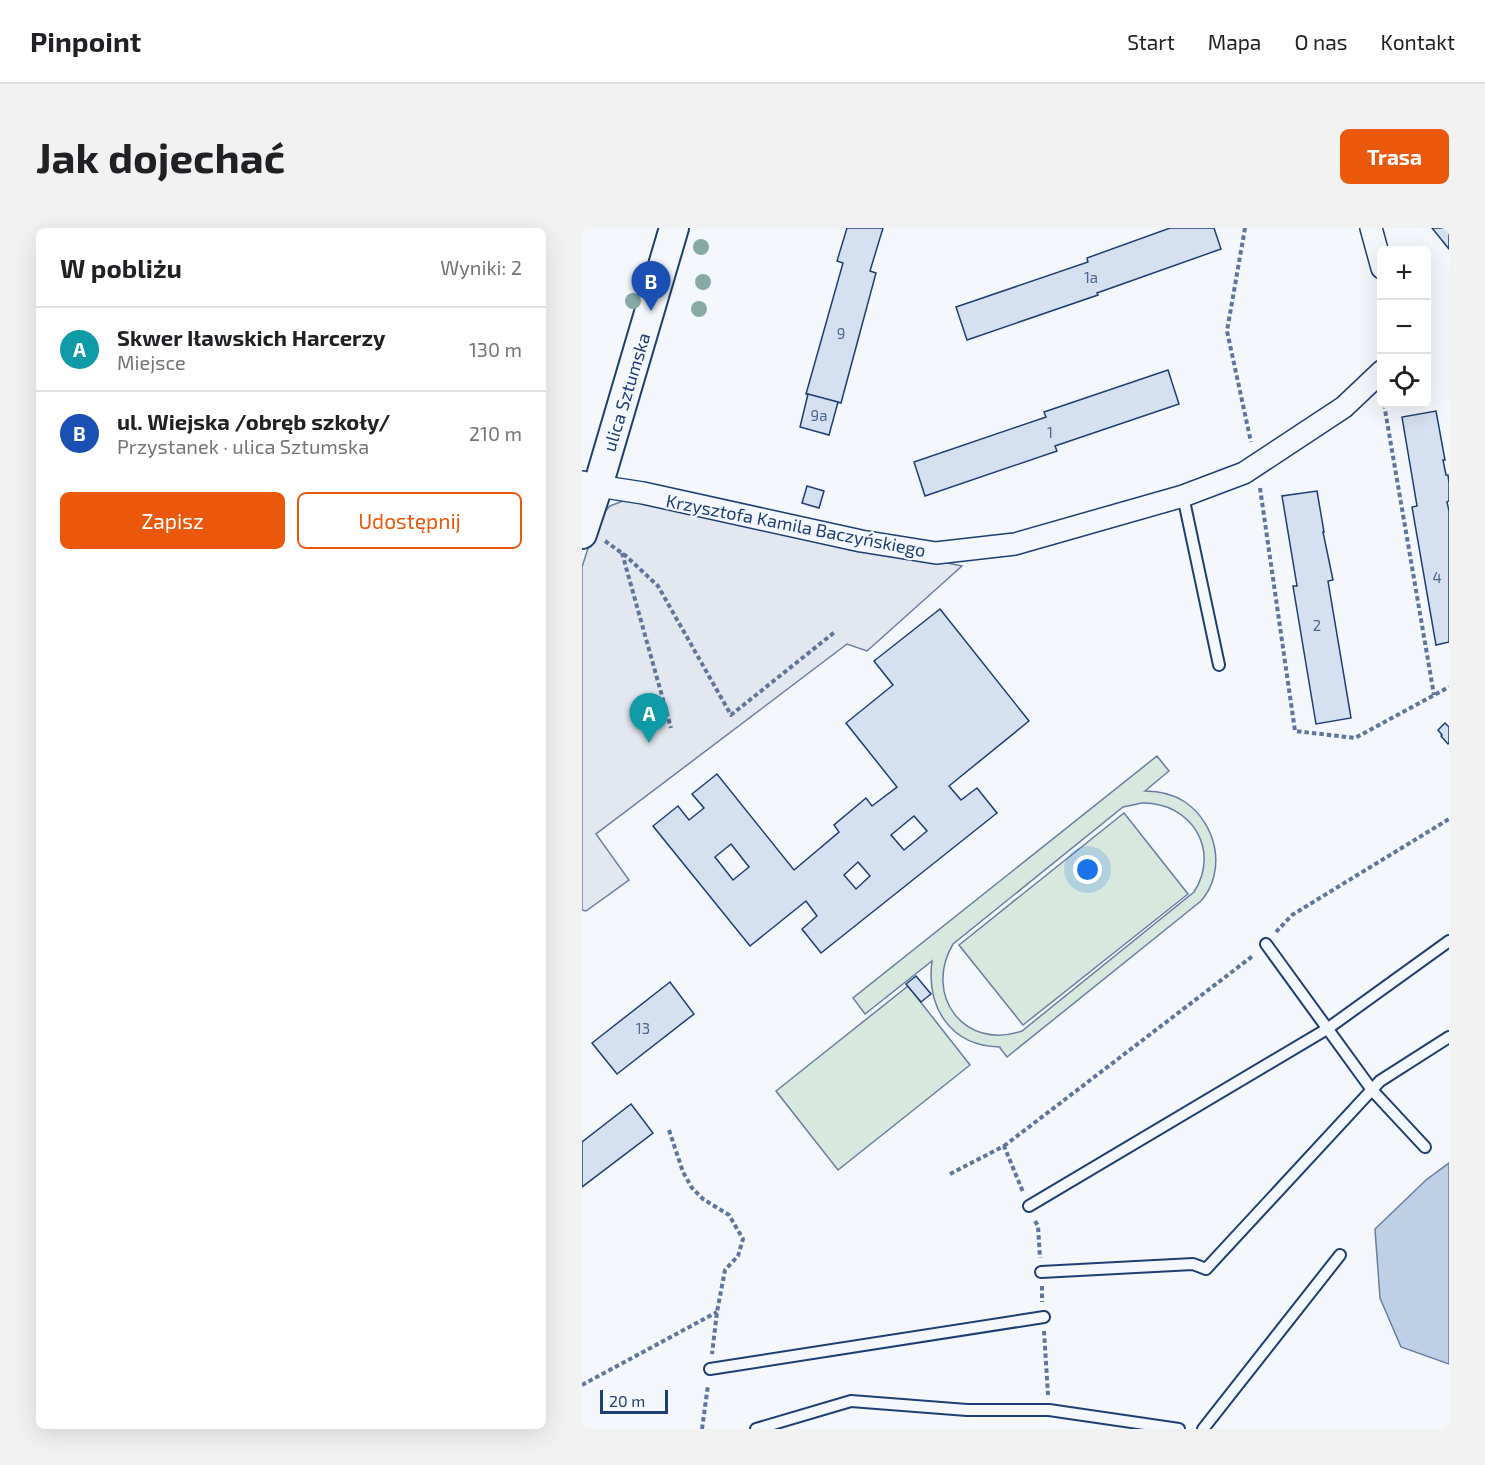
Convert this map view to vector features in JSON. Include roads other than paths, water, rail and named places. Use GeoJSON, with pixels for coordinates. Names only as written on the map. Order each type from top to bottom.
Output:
{"type":"FeatureCollection","features":[{"type":"Feature","properties":{"kind":"street","name":"ulica Sztumska"},"geometry":{"type":"LineString","coordinates":[[593,537],[590,484],[674,228]]}},
{"type":"Feature","properties":{"kind":"street"},"geometry":{"type":"LineString","coordinates":[[1371,228],[1377,250]]}},
{"type":"Feature","properties":{"kind":"street","name":"Krzysztofa Kamila Baczyńskiego"},"geometry":{"type":"LineString","coordinates":[[590,484],[643,493],[861,541],[936,553],[1015,544],[1183,496],[1244,474],[1344,407],[1377,376]]}},
{"type":"Feature","properties":{"kind":"lane"},"geometry":{"type":"LineString","coordinates":[[1183,496],[1220,665]]}},
{"type":"Feature","properties":{"kind":"lane"},"geometry":{"type":"LineString","coordinates":[[1029,1206],[1327,1029],[1449,942]]}},
{"type":"Feature","properties":{"kind":"lane"},"geometry":{"type":"LineString","coordinates":[[1266,944],[1372,1090],[1425,1147]]}},
{"type":"Feature","properties":{"kind":"lane"},"geometry":{"type":"LineString","coordinates":[[1041,1272],[1193,1264],[1206,1269],[1380,1081],[1449,1037]]}},
{"type":"Feature","properties":{"kind":"lane"},"geometry":{"type":"LineString","coordinates":[[1203,1429],[1340,1255]]}},
{"type":"Feature","properties":{"kind":"lane"},"geometry":{"type":"LineString","coordinates":[[710,1369],[1044,1317]]}},
{"type":"Feature","properties":{"kind":"lane"},"geometry":{"type":"LineString","coordinates":[[756,1429],[851,1401],[967,1410],[1049,1410],[1179,1429]]}},
{"type":"Feature","properties":{"kind":"water"},"geometry":{"type":"Polygon","coordinates":[[[1449,1163],[1449,1364],[1401,1347],[1380,1298],[1375,1229],[1426,1180],[1449,1163]]]}},
{"type":"Feature","properties":{"kind":"place","name":"ul. Wiejska /obręb szkoły/"},"geometry":{"type":"Point","coordinates":[651,311]}},
{"type":"Feature","properties":{"kind":"place","name":"Skwer Iławskich Harcerzy"},"geometry":{"type":"Point","coordinates":[649,743]}}]}
